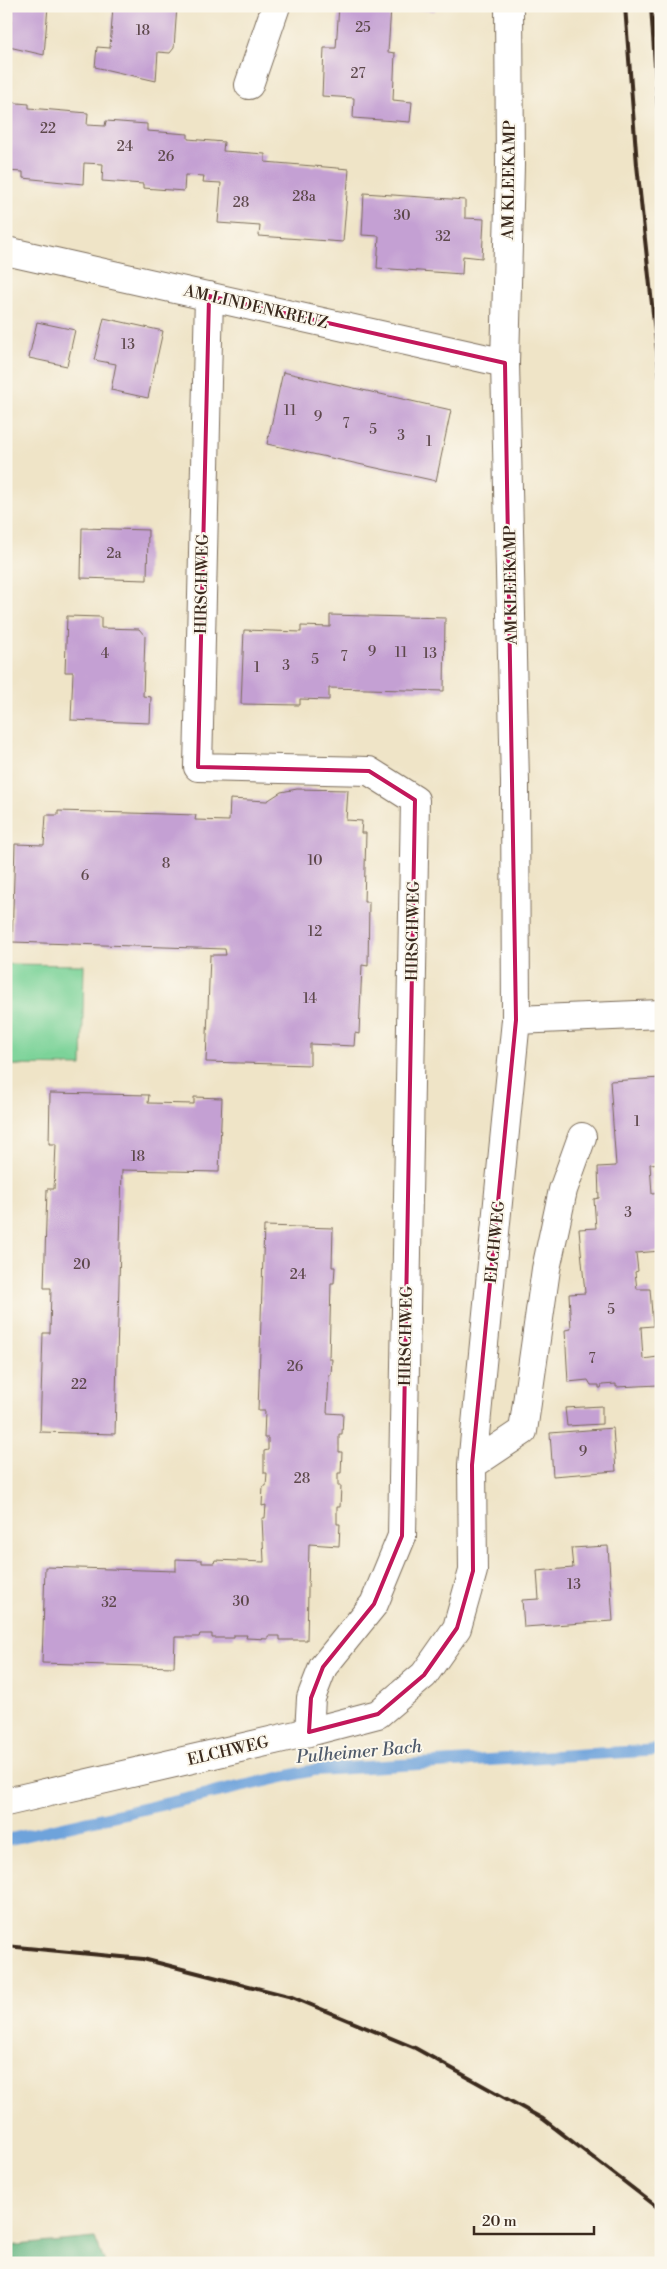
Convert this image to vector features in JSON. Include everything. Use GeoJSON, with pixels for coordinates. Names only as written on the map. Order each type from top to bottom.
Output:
{"type":"FeatureCollection","features":[{"type":"Feature","properties":{"kind":"street"},"geometry":{"type":"LineString","coordinates":[[249,85],[276,6]]}},
{"type":"Feature","properties":{"kind":"street","name":"AM KLEEKAMP"},"geometry":{"type":"LineString","coordinates":[[509,6],[510,165],[505,363],[514,731],[516,1020]]}},
{"type":"Feature","properties":{"kind":"street","name":"AM LINDENKREUZ"},"geometry":{"type":"LineString","coordinates":[[6,251],[505,363]]}},
{"type":"Feature","properties":{"kind":"street","name":"HIRSCHWEG"},"geometry":{"type":"LineString","coordinates":[[209,296],[198,767],[369,771],[415,800],[402,1536],[374,1604],[323,1667],[312,1698],[310,1732]]}},
{"type":"Feature","properties":{"kind":"street"},"geometry":{"type":"LineString","coordinates":[[516,1020],[661,1014]]}},
{"type":"Feature","properties":{"kind":"street","name":"ELCHWEG"},"geometry":{"type":"LineString","coordinates":[[6,1802],[310,1732],[378,1714],[424,1674],[457,1628],[473,1571],[472,1465],[516,1020]]}},
{"type":"Feature","properties":{"kind":"street"},"geometry":{"type":"LineString","coordinates":[[472,1465],[523,1431],[548,1261],[562,1190],[582,1137]]}},
{"type":"Feature","properties":{"kind":"highlighted area"},"geometry":{"type":"Polygon","coordinates":[[[209,296],[505,363],[516,1020],[472,1465],[473,1571],[457,1628],[424,1675],[378,1714],[309,1732],[311,1698],[323,1667],[374,1604],[402,1536],[415,800],[369,771],[198,767],[209,296]]]}},
{"type":"Feature","properties":{"kind":"green space"},"geometry":{"type":"Polygon","coordinates":[[[6,964],[84,965],[82,1066],[6,1065],[6,964]]]}},
{"type":"Feature","properties":{"kind":"green space"},"geometry":{"type":"Polygon","coordinates":[[[95,2238],[105,2263],[6,2263],[6,2246],[95,2238]]]}},
{"type":"Feature","properties":{"kind":"building"},"geometry":{"type":"Polygon","coordinates":[[[12,6],[48,6],[44,55],[9,47],[12,6]]]}},
{"type":"Feature","properties":{"kind":"building"},"geometry":{"type":"Polygon","coordinates":[[[113,6],[177,6],[174,48],[170,53],[158,52],[156,81],[95,67],[97,47],[110,48],[113,6]]]}},
{"type":"Feature","properties":{"kind":"building"},"geometry":{"type":"Polygon","coordinates":[[[339,6],[435,6],[435,11],[391,8],[388,52],[395,53],[393,100],[412,102],[410,122],[353,118],[354,98],[322,96],[324,48],[336,48],[339,6]]]}},
{"type":"Feature","properties":{"kind":"building"},"geometry":{"type":"Polygon","coordinates":[[[6,102],[29,104],[29,108],[88,113],[87,125],[105,126],[106,121],[147,124],[147,131],[188,134],[188,139],[224,142],[223,151],[265,154],[265,162],[349,169],[343,242],[259,236],[260,226],[218,223],[221,183],[203,182],[204,176],[185,175],[184,191],[143,188],[143,184],[102,181],[103,164],[84,163],[83,184],[23,178],[23,172],[6,171],[6,102]]]}},
{"type":"Feature","properties":{"kind":"building"},"geometry":{"type":"Polygon","coordinates":[[[364,193],[465,200],[465,218],[484,219],[482,258],[463,256],[462,274],[377,268],[379,236],[362,235],[364,193]]]}},
{"type":"Feature","properties":{"kind":"building"},"geometry":{"type":"Polygon","coordinates":[[[104,318],[163,331],[148,398],[111,390],[116,364],[94,360],[104,318]]]}},
{"type":"Feature","properties":{"kind":"building"},"geometry":{"type":"Polygon","coordinates":[[[37,322],[75,330],[67,366],[29,358],[37,322]]]}},
{"type":"Feature","properties":{"kind":"building"},"geometry":{"type":"Polygon","coordinates":[[[283,372],[451,410],[436,481],[267,444],[283,372]]]}},
{"type":"Feature","properties":{"kind":"building"},"geometry":{"type":"Polygon","coordinates":[[[82,528],[148,530],[147,580],[81,578],[82,528]]]}},
{"type":"Feature","properties":{"kind":"building"},"geometry":{"type":"Polygon","coordinates":[[[330,615],[445,618],[444,691],[329,688],[329,700],[300,699],[300,705],[241,704],[244,630],[301,632],[301,626],[330,627],[330,615]]]}},
{"type":"Feature","properties":{"kind":"building"},"geometry":{"type":"Polygon","coordinates":[[[67,616],[101,617],[101,628],[139,629],[145,636],[143,696],[151,697],[150,723],[71,720],[73,672],[65,672],[67,616]]]}},
{"type":"Feature","properties":{"kind":"building"},"geometry":{"type":"Polygon","coordinates":[[[297,789],[348,790],[346,820],[362,821],[361,833],[366,833],[364,902],[369,902],[368,966],[362,965],[359,1034],[355,1033],[354,1046],[310,1044],[310,1065],[206,1062],[210,955],[226,955],[225,949],[12,942],[15,844],[44,845],[46,815],[58,815],[58,811],[196,815],[195,820],[229,821],[230,799],[267,801],[281,792],[297,789]]]}},
{"type":"Feature","properties":{"kind":"building"},"geometry":{"type":"Polygon","coordinates":[[[661,1078],[661,1163],[650,1164],[652,1194],[661,1193],[661,1251],[636,1253],[638,1271],[635,1272],[637,1289],[650,1289],[653,1326],[641,1327],[643,1359],[658,1357],[659,1385],[616,1387],[616,1384],[602,1385],[599,1388],[599,1385],[591,1385],[588,1380],[568,1382],[565,1330],[571,1329],[569,1294],[585,1293],[579,1229],[596,1228],[594,1199],[599,1198],[598,1167],[616,1166],[610,1081],[661,1078]]]}},
{"type":"Feature","properties":{"kind":"building"},"geometry":{"type":"Polygon","coordinates":[[[50,1093],[149,1095],[148,1103],[194,1104],[194,1097],[222,1098],[219,1172],[122,1170],[115,1434],[40,1432],[43,1333],[50,1333],[51,1288],[44,1288],[47,1189],[54,1189],[56,1144],[49,1144],[50,1093]]]}},
{"type":"Feature","properties":{"kind":"building"},"geometry":{"type":"Polygon","coordinates":[[[264,1226],[333,1228],[332,1267],[335,1267],[334,1283],[331,1283],[329,1359],[332,1359],[331,1375],[329,1375],[327,1413],[343,1414],[342,1434],[339,1434],[339,1452],[342,1452],[341,1473],[338,1473],[338,1486],[341,1486],[340,1507],[337,1507],[337,1524],[340,1524],[339,1546],[309,1544],[307,1640],[280,1640],[280,1636],[268,1636],[268,1639],[246,1638],[247,1635],[234,1635],[234,1638],[212,1638],[212,1634],[200,1634],[199,1637],[175,1637],[174,1667],[42,1663],[45,1567],[176,1571],[176,1559],[202,1560],[202,1563],[214,1563],[215,1560],[264,1562],[262,1518],[265,1518],[266,1505],[262,1506],[263,1486],[266,1486],[267,1473],[264,1473],[264,1451],[268,1450],[268,1438],[264,1438],[265,1411],[258,1411],[264,1226]]]}},
{"type":"Feature","properties":{"kind":"building"},"geometry":{"type":"Polygon","coordinates":[[[602,1406],[602,1424],[567,1426],[565,1408],[602,1406]]]}},
{"type":"Feature","properties":{"kind":"building"},"geometry":{"type":"Polygon","coordinates":[[[613,1428],[616,1471],[553,1476],[550,1433],[613,1428]]]}},
{"type":"Feature","properties":{"kind":"building"},"geometry":{"type":"Polygon","coordinates":[[[608,1546],[613,1621],[524,1627],[522,1600],[539,1599],[537,1571],[573,1568],[571,1548],[608,1546]]]}},
{"type":"Feature","properties":{"kind":"waterway","name":"Pulheimer Bach"},"geometry":{"type":"LineString","coordinates":[[6,1840],[314,1770],[661,1750]]}},
{"type":"Feature","properties":{"kind":"railway"},"geometry":{"type":"LineString","coordinates":[[625,6],[637,165],[661,388]]}},
{"type":"Feature","properties":{"kind":"railway"},"geometry":{"type":"LineString","coordinates":[[651,6],[661,153]]}},
{"type":"Feature","properties":{"kind":"railway"},"geometry":{"type":"LineString","coordinates":[[6,1946],[143,1959],[292,1997],[415,2048],[543,2119],[661,2210]]}}]}
